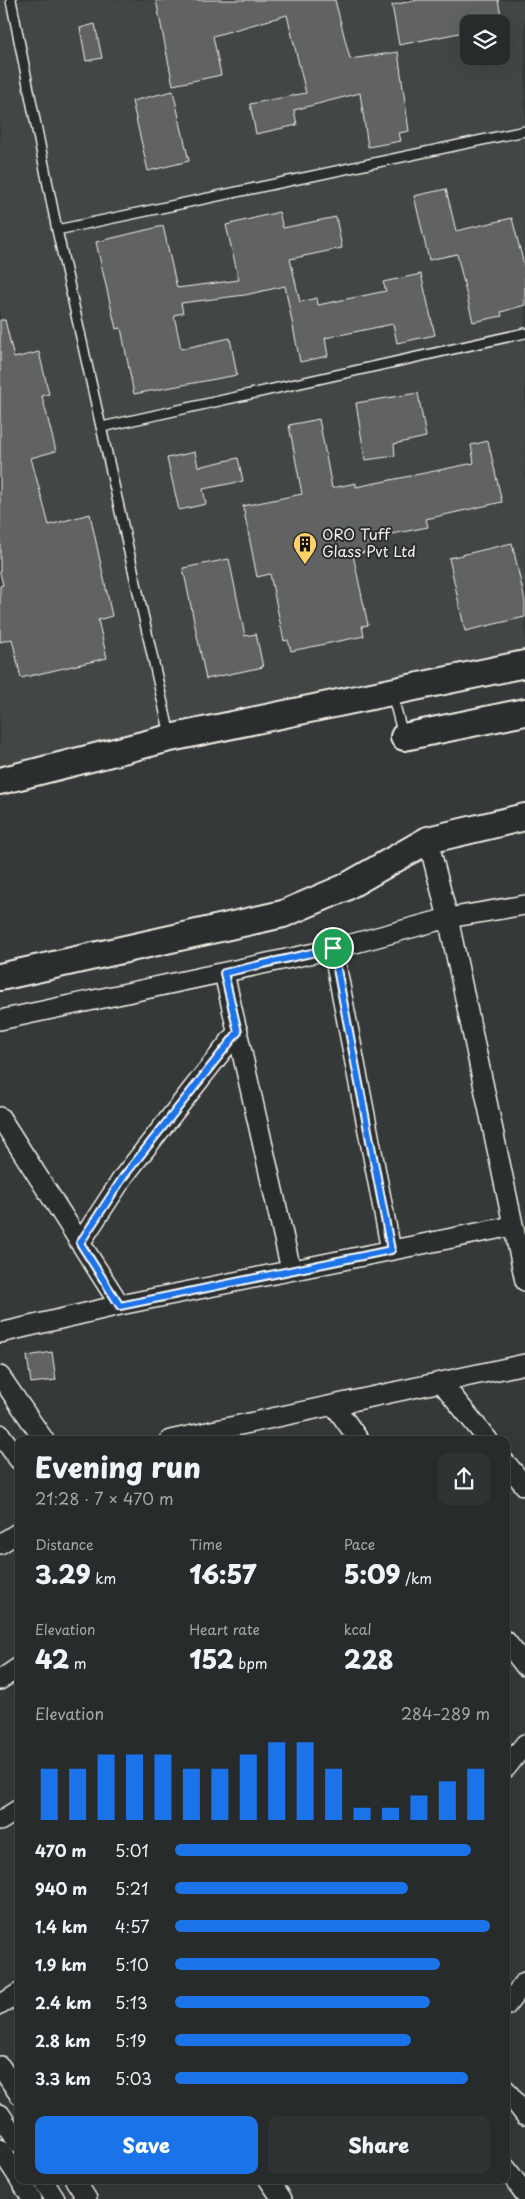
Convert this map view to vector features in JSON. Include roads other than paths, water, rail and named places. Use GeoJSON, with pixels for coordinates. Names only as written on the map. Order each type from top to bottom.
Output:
{"type":"FeatureCollection","features":[{"type":"Feature","properties":{"kind":"main road"},"geometry":{"type":"LineString","coordinates":[[0,781],[170,738],[525,664]]}},
{"type":"Feature","properties":{"kind":"main road"},"geometry":{"type":"LineString","coordinates":[[404,737],[525,712]]}},
{"type":"Feature","properties":{"kind":"main road"},"geometry":{"type":"LineString","coordinates":[[0,977],[283,914],[344,888],[428,840],[525,817]]}},
{"type":"Feature","properties":{"kind":"street"},"geometry":{"type":"LineString","coordinates":[[428,840],[448,918],[525,1281]]}},
{"type":"Feature","properties":{"kind":"street"},"geometry":{"type":"LineString","coordinates":[[0,1020],[224,973],[333,948],[448,918],[525,905]]}},
{"type":"Feature","properties":{"kind":"street"},"geometry":{"type":"LineString","coordinates":[[333,948],[391,1250]]}},
{"type":"Feature","properties":{"kind":"street"},"geometry":{"type":"LineString","coordinates":[[224,973],[291,1270]]}},
{"type":"Feature","properties":{"kind":"street"},"geometry":{"type":"LineString","coordinates":[[80,1243],[124,1176],[238,1032]]}},
{"type":"Feature","properties":{"kind":"street"},"geometry":{"type":"LineString","coordinates":[[0,1118],[120,1306]]}},
{"type":"Feature","properties":{"kind":"street"},"geometry":{"type":"LineString","coordinates":[[0,1333],[291,1270],[512,1226]]}},
{"type":"Feature","properties":{"kind":"street"},"geometry":{"type":"LineString","coordinates":[[215,1436],[334,1405],[525,1364]]}},
{"type":"Feature","properties":{"kind":"street"},"geometry":{"type":"LineString","coordinates":[[0,1376],[41,1436]]}},
{"type":"Feature","properties":{"kind":"street"},"geometry":{"type":"LineString","coordinates":[[442,1383],[485,1436]]}},
{"type":"Feature","properties":{"kind":"street"},"geometry":{"type":"LineString","coordinates":[[334,1405],[356,1436]]}},
{"type":"Feature","properties":{"kind":"street"},"geometry":{"type":"LineString","coordinates":[[0,1434],[15,1455]]}},
{"type":"Feature","properties":{"kind":"street"},"geometry":{"type":"LineString","coordinates":[[510,1468],[525,1486]]}},
{"type":"Feature","properties":{"kind":"street"},"geometry":{"type":"LineString","coordinates":[[0,1544],[15,1535]]}},
{"type":"Feature","properties":{"kind":"street"},"geometry":{"type":"LineString","coordinates":[[510,1646],[525,1666]]}},
{"type":"Feature","properties":{"kind":"street"},"geometry":{"type":"LineString","coordinates":[[0,1680],[15,1670]]}},
{"type":"Feature","properties":{"kind":"street"},"geometry":{"type":"LineString","coordinates":[[510,1763],[525,1744]]}},
{"type":"Feature","properties":{"kind":"street"},"geometry":{"type":"LineString","coordinates":[[510,2001],[525,1982]]}},
{"type":"Feature","properties":{"kind":"street"},"geometry":{"type":"LineString","coordinates":[[0,2005],[15,1996]]}},
{"type":"Feature","properties":{"kind":"street"},"geometry":{"type":"LineString","coordinates":[[0,2066],[15,2088]]}},
{"type":"Feature","properties":{"kind":"street"},"geometry":{"type":"LineString","coordinates":[[510,2095],[525,2115]]}},
{"type":"Feature","properties":{"kind":"street"},"geometry":{"type":"LineString","coordinates":[[0,2114],[15,2137]]}},
{"type":"Feature","properties":{"kind":"street"},"geometry":{"type":"LineString","coordinates":[[0,2149],[15,2173]]}},
{"type":"Feature","properties":{"kind":"street"},"geometry":{"type":"LineString","coordinates":[[510,2173],[525,2194]]}},
{"type":"Feature","properties":{"kind":"street"},"geometry":{"type":"LineString","coordinates":[[22,2184],[32,2199]]}},
{"type":"Feature","properties":{"kind":"street"},"geometry":{"type":"LineString","coordinates":[[46,2184],[55,2199]]}},
{"type":"Feature","properties":{"kind":"street"},"geometry":{"type":"LineString","coordinates":[[78,2184],[87,2199]]}},
{"type":"Feature","properties":{"kind":"street"},"geometry":{"type":"LineString","coordinates":[[272,2184],[282,2199]]}},
{"type":"Feature","properties":{"kind":"lane"},"geometry":{"type":"LineString","coordinates":[[11,0],[57,230],[170,738]]}},
{"type":"Feature","properties":{"kind":"lane"},"geometry":{"type":"LineString","coordinates":[[57,230],[525,131]]}},
{"type":"Feature","properties":{"kind":"lane"},"geometry":{"type":"LineString","coordinates":[[102,427],[525,333]]}},
{"type":"Feature","properties":{"kind":"lane"},"geometry":{"type":"LineString","coordinates":[[392,692],[404,737]]}},
{"type":"Feature","properties":{"kind":"place","name":"ORO Tuff Glass Pvt Ltd"},"geometry":{"type":"Point","coordinates":[305,565]}}]}
